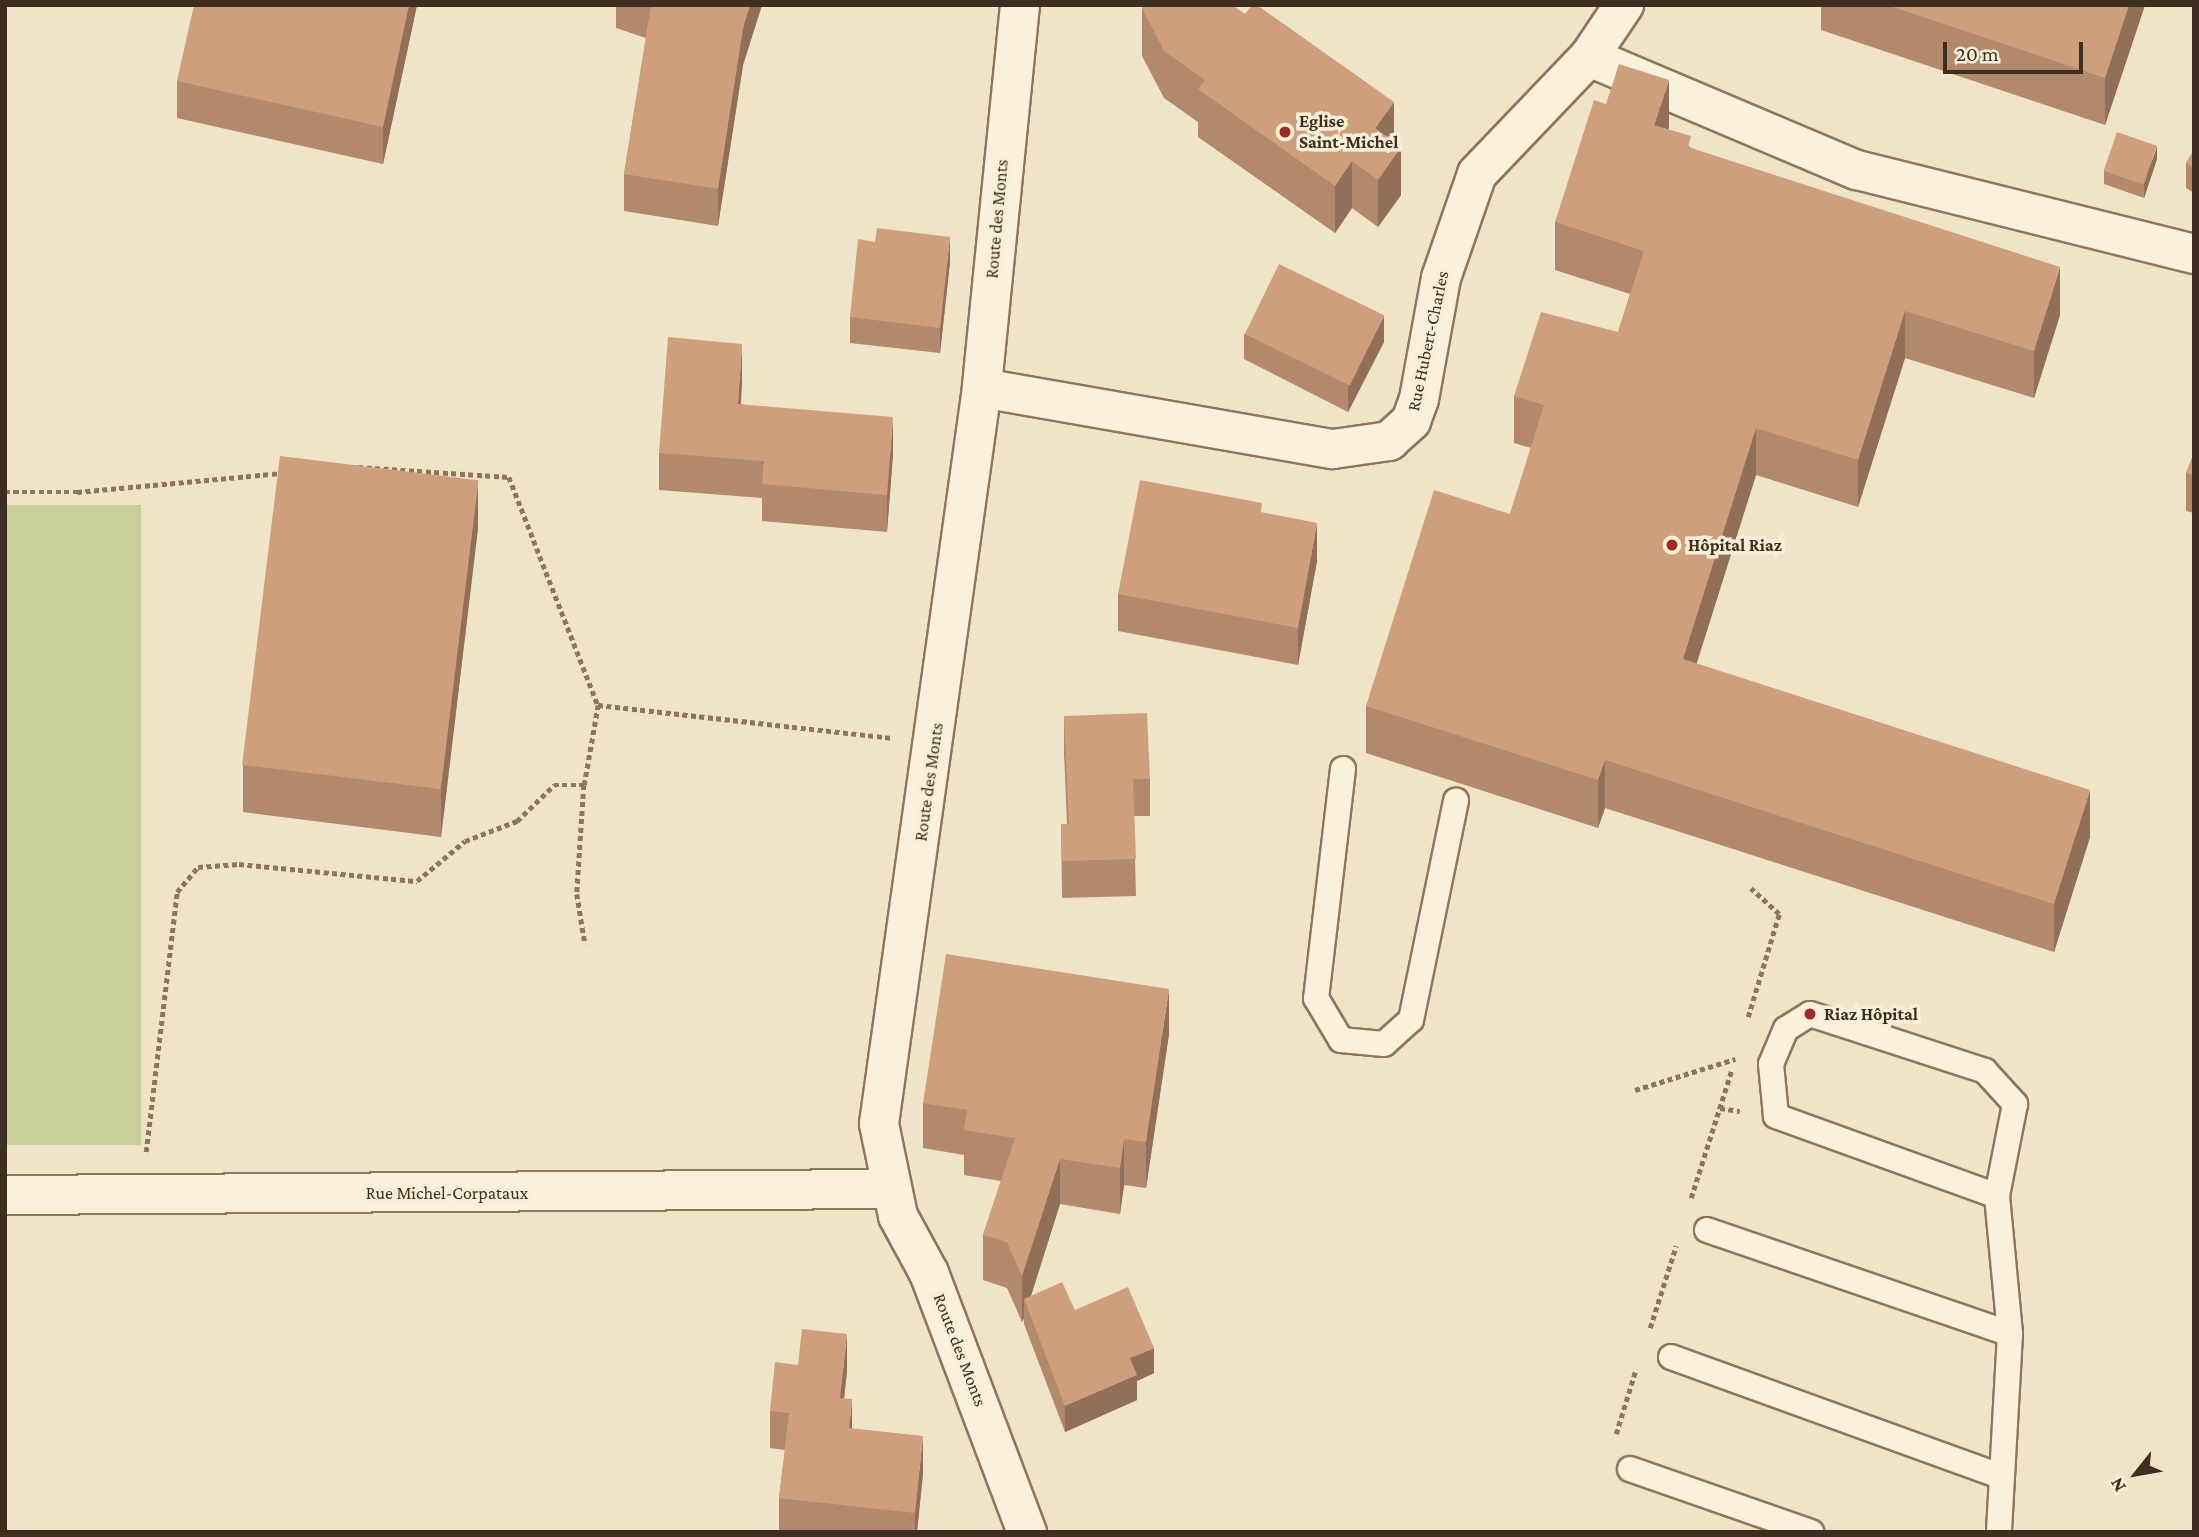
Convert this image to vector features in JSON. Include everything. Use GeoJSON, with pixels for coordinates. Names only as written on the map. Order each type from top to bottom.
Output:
{"type":"FeatureCollection","features":[{"type":"Feature","properties":{"kind":"street","name":"Route des Monts"},"geometry":{"type":"LineString","coordinates":[[1020,5],[982,388],[935,744],[879,1124],[890,1189],[929,1273],[1027,1532]]}},
{"type":"Feature","properties":{"kind":"street","name":"Rue Hubert-Charles"},"geometry":{"type":"LineString","coordinates":[[982,388],[1333,449],[1389,441],[1411,421],[1419,399],[1441,278],[1477,174],[1589,57],[1624,5]]}},
{"type":"Feature","properties":{"kind":"street"},"geometry":{"type":"LineString","coordinates":[[1589,57],[1857,170],[2194,254]]}},
{"type":"Feature","properties":{"kind":"street","name":"Rue Michel-Corpataux"},"geometry":{"type":"LineString","coordinates":[[5,1195],[890,1189]]}},
{"type":"Feature","properties":{"kind":"lane"},"geometry":{"type":"LineString","coordinates":[[1343,769],[1316,998],[1341,1040],[1384,1044],[1411,1020],[1456,801]]}},
{"type":"Feature","properties":{"kind":"lane"},"geometry":{"type":"LineString","coordinates":[[1997,1196],[1776,1116],[1771,1064],[1786,1029],[1810,1014],[1985,1071],[2015,1104],[1997,1196],[2010,1334],[1999,1532]]}},
{"type":"Feature","properties":{"kind":"lane"},"geometry":{"type":"LineString","coordinates":[[1707,1230],[2010,1334]]}},
{"type":"Feature","properties":{"kind":"lane"},"geometry":{"type":"LineString","coordinates":[[1671,1357],[2002,1477]]}},
{"type":"Feature","properties":{"kind":"lane"},"geometry":{"type":"LineString","coordinates":[[1630,1469],[1811,1532]]}},
{"type":"Feature","properties":{"kind":"path"},"geometry":{"type":"LineString","coordinates":[[349,467],[509,477],[598,705],[584,785],[577,894],[585,944]]}},
{"type":"Feature","properties":{"kind":"path"},"geometry":{"type":"LineString","coordinates":[[5,492],[77,492],[294,472]]}},
{"type":"Feature","properties":{"kind":"path"},"geometry":{"type":"LineString","coordinates":[[598,705],[935,744]]}},
{"type":"Feature","properties":{"kind":"path"},"geometry":{"type":"LineString","coordinates":[[142,1195],[177,892],[185,875],[198,867],[239,864],[417,881],[465,841],[517,821],[554,785],[584,785]]}},
{"type":"Feature","properties":{"kind":"path"},"geometry":{"type":"LineString","coordinates":[[1743,1033],[1779,914],[1751,889]]}},
{"type":"Feature","properties":{"kind":"path"},"geometry":{"type":"LineString","coordinates":[[1688,1209],[1739,1046]]}},
{"type":"Feature","properties":{"kind":"path"},"geometry":{"type":"LineString","coordinates":[[1635,1090],[1735,1059]]}},
{"type":"Feature","properties":{"kind":"path"},"geometry":{"type":"LineString","coordinates":[[1647,1336],[1680,1234]]}},
{"type":"Feature","properties":{"kind":"path"},"geometry":{"type":"LineString","coordinates":[[1630,1469],[1611,1448],[1639,1361]]}},
{"type":"Feature","properties":{"kind":"green space"},"geometry":{"type":"Polygon","coordinates":[[[5,505],[141,505],[141,1145],[5,1145],[5,505]]]}},
{"type":"Feature","properties":{"kind":"building"},"geometry":{"type":"Polygon","coordinates":[[[194,5],[409,5],[383,127],[177,81],[194,5]]]}},
{"type":"Feature","properties":{"kind":"building"},"geometry":{"type":"Polygon","coordinates":[[[651,5],[750,5],[743,28],[718,189],[624,174],[651,5]]]}},
{"type":"Feature","properties":{"kind":"building"},"geometry":{"type":"Polygon","coordinates":[[[1145,5],[1232,5],[1245,14],[1252,5],[1257,5],[1394,102],[1375,128],[1401,147],[1378,180],[1352,161],[1335,186],[1198,89],[1205,80],[1164,51],[1142,8],[1145,5]]]}},
{"type":"Feature","properties":{"kind":"building"},"geometry":{"type":"Polygon","coordinates":[[[1887,5],[2129,5],[2105,78],[1887,5]]]}},
{"type":"Feature","properties":{"kind":"building"},"geometry":{"type":"Polygon","coordinates":[[[1619,64],[1669,80],[1654,125],[1691,136],[1688,147],[2060,267],[2034,351],[1905,311],[1858,460],[1756,428],[1683,659],[2090,790],[2054,904],[1605,760],[1598,780],[1366,706],[1434,490],[1510,514],[1544,405],[1514,396],[1541,312],[1618,332],[1644,251],[1555,222],[1594,100],[1606,104],[1619,64]]]}},
{"type":"Feature","properties":{"kind":"building"},"geometry":{"type":"Polygon","coordinates":[[[2117,132],[2157,146],[2143,184],[2104,171],[2117,132]]]}},
{"type":"Feature","properties":{"kind":"building"},"geometry":{"type":"Polygon","coordinates":[[[2194,150],[2194,168],[2186,163],[2194,150]]]}},
{"type":"Feature","properties":{"kind":"building"},"geometry":{"type":"Polygon","coordinates":[[[877,228],[950,237],[940,328],[850,317],[858,239],[875,242],[877,228]]]}},
{"type":"Feature","properties":{"kind":"building"},"geometry":{"type":"Polygon","coordinates":[[[1279,264],[1384,315],[1350,385],[1245,334],[1279,264]]]}},
{"type":"Feature","properties":{"kind":"building"},"geometry":{"type":"Polygon","coordinates":[[[668,337],[742,344],[738,404],[893,417],[887,495],[762,484],[764,461],[659,453],[668,337]]]}},
{"type":"Feature","properties":{"kind":"building"},"geometry":{"type":"Polygon","coordinates":[[[2194,453],[2194,476],[2186,473],[2194,453]]]}},
{"type":"Feature","properties":{"kind":"building"},"geometry":{"type":"Polygon","coordinates":[[[280,456],[479,480],[441,789],[242,765],[280,456]]]}},
{"type":"Feature","properties":{"kind":"building"},"geometry":{"type":"Polygon","coordinates":[[[1140,480],[1262,503],[1261,512],[1317,523],[1298,628],[1118,594],[1140,480]]]}},
{"type":"Feature","properties":{"kind":"building"},"geometry":{"type":"Polygon","coordinates":[[[1147,713],[1150,779],[1133,779],[1136,859],[1062,861],[1061,824],[1069,824],[1064,716],[1147,713]]]}},
{"type":"Feature","properties":{"kind":"building"},"geometry":{"type":"Polygon","coordinates":[[[946,954],[1169,989],[1146,1142],[1124,1139],[1120,1168],[1060,1159],[1022,1276],[1007,1242],[983,1235],[1015,1138],[964,1130],[967,1110],[923,1103],[946,954]]]}},
{"type":"Feature","properties":{"kind":"building"},"geometry":{"type":"Polygon","coordinates":[[[1062,1282],[1075,1310],[1128,1287],[1154,1348],[1130,1358],[1137,1375],[1065,1406],[1024,1299],[1062,1282]]]}},
{"type":"Feature","properties":{"kind":"building"},"geometry":{"type":"Polygon","coordinates":[[[802,1329],[847,1334],[840,1398],[852,1399],[849,1428],[923,1436],[915,1513],[779,1498],[789,1413],[770,1411],[775,1362],[798,1365],[802,1329]]]}},
{"type":"Feature","properties":{"kind":"place","name":"Eglise Saint-Michel"},"geometry":{"type":"Point","coordinates":[1285,132]}},
{"type":"Feature","properties":{"kind":"place","name":"Hôpital Riaz"},"geometry":{"type":"Point","coordinates":[1672,545]}},
{"type":"Feature","properties":{"kind":"place","name":"Riaz Hôpital"},"geometry":{"type":"Point","coordinates":[1810,1014]}}]}
